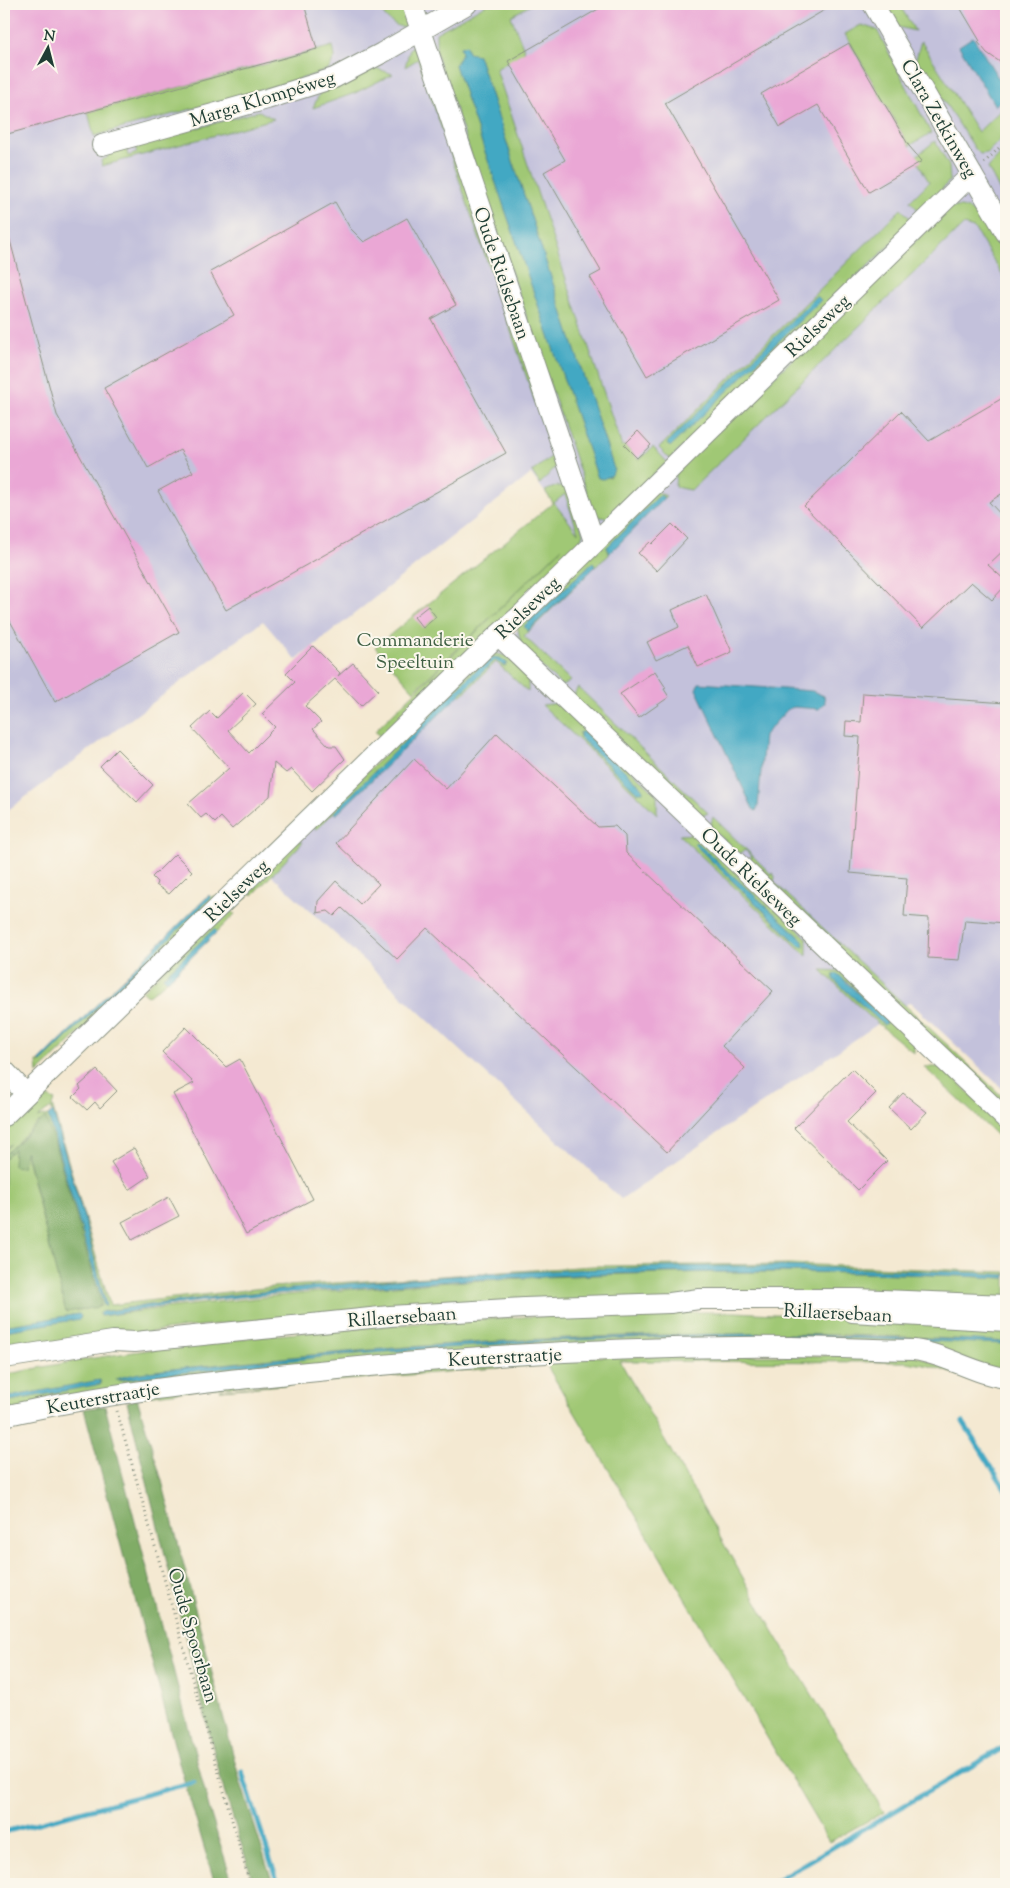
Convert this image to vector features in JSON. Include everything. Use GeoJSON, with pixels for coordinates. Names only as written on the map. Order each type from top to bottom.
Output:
{"type":"FeatureCollection","features":[{"type":"Feature","properties":{"kind":"street","name":"Oude Rielsebaan"},"geometry":{"type":"LineString","coordinates":[[412,4],[594,541]]}},
{"type":"Feature","properties":{"kind":"street","name":"Marga Klompéweg"},"geometry":{"type":"LineString","coordinates":[[102,145],[267,99],[334,78],[468,4]]}},
{"type":"Feature","properties":{"kind":"street","name":"Clara Zetkinweg"},"geometry":{"type":"LineString","coordinates":[[873,4],[1006,233]]}},
{"type":"Feature","properties":{"kind":"street","name":"Rielseweg"},"geometry":{"type":"LineString","coordinates":[[4,1116],[972,174]]}},
{"type":"Feature","properties":{"kind":"street","name":"Oude Rielseweg"},"geometry":{"type":"LineString","coordinates":[[498,635],[1006,1118]]}},
{"type":"Feature","properties":{"kind":"street"},"geometry":{"type":"LineString","coordinates":[[4,1070],[26,1094]]}},
{"type":"Feature","properties":{"kind":"street","name":"Rillaersebaan"},"geometry":{"type":"LineString","coordinates":[[4,1358],[113,1341],[135,1342],[390,1316],[524,1308],[670,1303],[699,1299],[857,1299],[1006,1305]]}},
{"type":"Feature","properties":{"kind":"street","name":"Rillaersebaan"},"geometry":{"type":"LineString","coordinates":[[670,1303],[699,1308],[781,1308],[1006,1321]]}},
{"type":"Feature","properties":{"kind":"street","name":"Rillaersebaan"},"geometry":{"type":"LineString","coordinates":[[4,1370],[115,1349],[135,1342]]}},
{"type":"Feature","properties":{"kind":"street","name":"Keuterstraatje"},"geometry":{"type":"LineString","coordinates":[[4,1416],[113,1394],[322,1370],[506,1355],[739,1347],[914,1350],[934,1355],[978,1373],[1006,1378]]}},
{"type":"Feature","properties":{"kind":"path"},"geometry":{"type":"LineString","coordinates":[[972,174],[1006,141]]}},
{"type":"Feature","properties":{"kind":"path","name":"Oude Spoorbaan"},"geometry":{"type":"LineString","coordinates":[[113,1394],[126,1448],[250,1884]]}},
{"type":"Feature","properties":{"kind":"shaded area"},"geometry":{"type":"Polygon","coordinates":[[[4,4],[1006,4],[1006,1092],[910,1002],[621,1199],[267,871],[594,556],[531,474],[296,660],[263,621],[4,813],[4,4]]]}},
{"type":"Feature","properties":{"kind":"green space"},"geometry":{"type":"Polygon","coordinates":[[[378,4],[405,4],[407,28],[397,26],[389,20],[378,4]]]}},
{"type":"Feature","properties":{"kind":"green space"},"geometry":{"type":"Polygon","coordinates":[[[487,4],[532,4],[511,16],[525,52],[496,69],[622,447],[624,445],[639,460],[653,447],[667,462],[606,518],[595,516],[436,52],[436,33],[487,4]],[[462,53],[455,65],[598,478],[610,477],[613,466],[478,55],[462,53]]]}},
{"type":"Feature","properties":{"kind":"green space"},"geometry":{"type":"Polygon","coordinates":[[[884,4],[899,4],[915,31],[898,27],[884,4]]]}},
{"type":"Feature","properties":{"kind":"green space"},"geometry":{"type":"Polygon","coordinates":[[[861,25],[877,30],[931,133],[909,146],[845,34],[861,25]]]}},
{"type":"Feature","properties":{"kind":"green space"},"geometry":{"type":"Polygon","coordinates":[[[921,41],[978,132],[1006,105],[1006,134],[987,153],[980,154],[976,150],[916,59],[921,41]]]}},
{"type":"Feature","properties":{"kind":"green space"},"geometry":{"type":"Polygon","coordinates":[[[333,46],[335,57],[329,69],[307,77],[94,136],[88,112],[333,46]]]}},
{"type":"Feature","properties":{"kind":"green space"},"geometry":{"type":"Polygon","coordinates":[[[414,46],[422,57],[550,428],[546,434],[418,59],[405,67],[410,48],[414,46]]]}},
{"type":"Feature","properties":{"kind":"green space"},"geometry":{"type":"Polygon","coordinates":[[[375,68],[393,74],[355,93],[313,108],[320,92],[375,68]]]}},
{"type":"Feature","properties":{"kind":"green space"},"geometry":{"type":"Polygon","coordinates":[[[259,111],[274,119],[102,166],[101,160],[107,158],[109,152],[126,148],[128,156],[137,153],[135,145],[259,111]]]}},
{"type":"Feature","properties":{"kind":"green space"},"geometry":{"type":"Polygon","coordinates":[[[935,141],[949,166],[950,180],[923,211],[919,211],[910,201],[929,182],[915,157],[935,141]]]}},
{"type":"Feature","properties":{"kind":"green space"},"geometry":{"type":"Polygon","coordinates":[[[1006,148],[1006,203],[988,168],[1006,148]]]}},
{"type":"Feature","properties":{"kind":"green space"},"geometry":{"type":"Polygon","coordinates":[[[951,207],[969,209],[980,219],[1006,258],[1006,281],[974,228],[963,225],[691,490],[675,487],[676,471],[951,207]]]}},
{"type":"Feature","properties":{"kind":"green space"},"geometry":{"type":"Polygon","coordinates":[[[901,209],[909,217],[910,225],[670,459],[659,448],[901,209]]]}},
{"type":"Feature","properties":{"kind":"green space"},"geometry":{"type":"Polygon","coordinates":[[[550,448],[557,450],[558,464],[540,484],[532,472],[552,456],[550,448]]]}},
{"type":"Feature","properties":{"kind":"green space","name":"Commanderie Speeltuin"},"geometry":{"type":"Polygon","coordinates":[[[557,486],[568,488],[583,533],[580,543],[382,739],[375,731],[562,548],[414,691],[375,647],[553,503],[545,491],[557,486]],[[565,494],[554,503],[578,533],[565,494]]]}},
{"type":"Feature","properties":{"kind":"green space"},"geometry":{"type":"Polygon","coordinates":[[[655,491],[666,496],[664,498],[660,495],[607,547],[609,555],[595,567],[592,563],[524,626],[528,630],[586,576],[524,636],[571,681],[562,686],[522,648],[517,625],[655,491]]]}},
{"type":"Feature","properties":{"kind":"green space"},"geometry":{"type":"Polygon","coordinates":[[[490,652],[510,657],[528,673],[528,692],[496,662],[461,696],[459,694],[495,660],[505,666],[507,663],[497,658],[492,658],[482,664],[316,830],[314,823],[490,652]]]}},
{"type":"Feature","properties":{"kind":"green space"},"geometry":{"type":"Polygon","coordinates":[[[578,687],[708,813],[699,817],[573,697],[578,687]]]}},
{"type":"Feature","properties":{"kind":"green space"},"geometry":{"type":"Polygon","coordinates":[[[560,703],[657,795],[657,814],[542,705],[560,703]],[[584,732],[579,733],[580,738],[638,793],[642,787],[584,732]]]}},
{"type":"Feature","properties":{"kind":"green space"},"geometry":{"type":"Polygon","coordinates":[[[713,817],[771,874],[773,873],[775,877],[774,882],[1006,1100],[1006,1109],[746,861],[751,859],[751,856],[745,850],[739,854],[710,827],[713,817]]]}},
{"type":"Feature","properties":{"kind":"green space"},"geometry":{"type":"Polygon","coordinates":[[[698,834],[807,938],[807,956],[679,835],[698,834]],[[696,842],[694,844],[792,939],[802,946],[803,940],[696,842]]]}},
{"type":"Feature","properties":{"kind":"green space"},"geometry":{"type":"Polygon","coordinates":[[[296,840],[303,842],[253,895],[251,893],[232,911],[235,914],[217,932],[214,929],[164,977],[167,981],[148,996],[142,991],[296,840]]]}},
{"type":"Feature","properties":{"kind":"green space"},"geometry":{"type":"Polygon","coordinates":[[[214,895],[216,901],[38,1073],[37,1062],[41,1062],[214,895]]]}},
{"type":"Feature","properties":{"kind":"green space"},"geometry":{"type":"Polygon","coordinates":[[[821,970],[841,971],[914,1039],[914,1053],[869,1016],[821,970]],[[835,974],[834,979],[884,1025],[886,1021],[848,982],[835,974]]]}},
{"type":"Feature","properties":{"kind":"green space"},"geometry":{"type":"Polygon","coordinates":[[[924,1067],[942,1067],[1006,1128],[1006,1134],[1002,1135],[1006,1139],[1006,1144],[924,1067]]]}},
{"type":"Feature","properties":{"kind":"green space"},"geometry":{"type":"Polygon","coordinates":[[[38,1093],[55,1100],[52,1105],[110,1305],[273,1287],[593,1266],[790,1264],[1006,1272],[1006,1275],[846,1269],[687,1268],[528,1273],[448,1277],[234,1294],[101,1312],[100,1316],[326,1292],[439,1283],[666,1273],[779,1272],[1006,1278],[1006,1300],[368,1309],[179,1328],[4,1353],[4,1331],[81,1318],[79,1314],[4,1326],[4,1159],[14,1148],[13,1166],[25,1150],[66,1312],[101,1306],[80,1236],[39,1121],[4,1155],[4,1151],[11,1144],[4,1148],[4,1126],[38,1093]],[[51,1108],[37,1118],[48,1115],[50,1119],[104,1306],[105,1301],[84,1218],[51,1108]]]}},
{"type":"Feature","properties":{"kind":"green space"},"geometry":{"type":"Polygon","coordinates":[[[45,1117],[55,1144],[101,1303],[99,1307],[66,1312],[26,1151],[22,1167],[13,1166],[14,1149],[4,1159],[4,1155],[45,1117]]]}},
{"type":"Feature","properties":{"kind":"green space"},"geometry":{"type":"Polygon","coordinates":[[[735,1312],[1006,1326],[1006,1342],[835,1335],[749,1334],[577,1337],[321,1354],[163,1370],[117,1379],[119,1381],[223,1366],[399,1350],[550,1341],[702,1336],[855,1337],[1006,1344],[1006,1373],[943,1353],[569,1348],[4,1412],[4,1402],[102,1383],[4,1398],[4,1375],[135,1352],[267,1336],[450,1321],[592,1314],[735,1312]]]}},
{"type":"Feature","properties":{"kind":"green space"},"geometry":{"type":"Polygon","coordinates":[[[915,1355],[980,1382],[930,1366],[907,1362],[620,1361],[775,1634],[884,1812],[829,1842],[546,1364],[220,1390],[526,1357],[915,1355]]]}},
{"type":"Feature","properties":{"kind":"green space"},"geometry":{"type":"Polygon","coordinates":[[[137,1398],[162,1481],[239,1777],[273,1884],[254,1884],[222,1784],[127,1402],[137,1398]]]}},
{"type":"Feature","properties":{"kind":"green space"},"geometry":{"type":"Polygon","coordinates":[[[105,1406],[211,1815],[233,1884],[215,1884],[181,1770],[84,1409],[105,1406]]]}},
{"type":"Feature","properties":{"kind":"water"},"geometry":{"type":"Polygon","coordinates":[[[973,37],[1002,84],[1006,80],[1006,95],[995,106],[959,46],[973,37]]]}},
{"type":"Feature","properties":{"kind":"water"},"geometry":{"type":"Polygon","coordinates":[[[466,45],[468,53],[478,55],[614,469],[612,475],[603,479],[598,478],[455,65],[462,53],[460,47],[466,45]]]}},
{"type":"Feature","properties":{"kind":"water"},"geometry":{"type":"Polygon","coordinates":[[[817,296],[821,300],[670,447],[667,443],[817,296]]]}},
{"type":"Feature","properties":{"kind":"water"},"geometry":{"type":"Polygon","coordinates":[[[660,495],[664,498],[609,554],[607,547],[660,495]]]}},
{"type":"Feature","properties":{"kind":"water"},"geometry":{"type":"Polygon","coordinates":[[[593,562],[595,567],[528,631],[524,626],[593,562]]]}},
{"type":"Feature","properties":{"kind":"water"},"geometry":{"type":"Polygon","coordinates":[[[493,657],[500,658],[507,663],[505,666],[495,660],[336,815],[334,812],[482,664],[493,657]]]}},
{"type":"Feature","properties":{"kind":"water"},"geometry":{"type":"Polygon","coordinates":[[[699,683],[812,691],[824,696],[825,703],[819,709],[794,707],[788,709],[764,735],[758,807],[756,811],[753,809],[696,689],[699,683]]]}},
{"type":"Feature","properties":{"kind":"water"},"geometry":{"type":"Polygon","coordinates":[[[580,732],[584,732],[643,788],[643,792],[637,792],[580,738],[580,732]]]}},
{"type":"Feature","properties":{"kind":"water"},"geometry":{"type":"Polygon","coordinates":[[[696,842],[803,940],[804,946],[800,946],[694,844],[696,842]]]}},
{"type":"Feature","properties":{"kind":"water"},"geometry":{"type":"Polygon","coordinates":[[[209,895],[211,898],[41,1062],[39,1061],[209,895]]]}},
{"type":"Feature","properties":{"kind":"water"},"geometry":{"type":"Polygon","coordinates":[[[214,929],[217,932],[167,981],[163,977],[214,929]]]}},
{"type":"Feature","properties":{"kind":"water"},"geometry":{"type":"Polygon","coordinates":[[[834,974],[838,974],[887,1022],[884,1025],[833,979],[834,974]]]}},
{"type":"Feature","properties":{"kind":"water"},"geometry":{"type":"Polygon","coordinates":[[[53,1112],[84,1218],[106,1306],[104,1306],[48,1116],[53,1112]]]}},
{"type":"Feature","properties":{"kind":"water"},"geometry":{"type":"Polygon","coordinates":[[[777,1266],[978,1273],[1006,1275],[1006,1278],[775,1272],[545,1276],[282,1293],[173,1305],[101,1316],[99,1314],[101,1312],[185,1301],[353,1283],[523,1272],[777,1266]]]}},
{"type":"Feature","properties":{"kind":"water"},"geometry":{"type":"Polygon","coordinates":[[[79,1314],[81,1316],[80,1319],[4,1331],[4,1326],[79,1314]]]}},
{"type":"Feature","properties":{"kind":"water"},"geometry":{"type":"Polygon","coordinates":[[[754,1334],[975,1340],[1006,1342],[1006,1344],[813,1337],[656,1337],[554,1341],[339,1355],[116,1380],[122,1377],[160,1370],[413,1347],[550,1339],[754,1334]]]}},
{"type":"Feature","properties":{"kind":"water"},"geometry":{"type":"Polygon","coordinates":[[[100,1380],[101,1384],[4,1402],[4,1398],[100,1380]]]}},
{"type":"Feature","properties":{"kind":"building"},"geometry":{"type":"Polygon","coordinates":[[[4,4],[304,4],[317,49],[4,135],[4,4]]]}},
{"type":"Feature","properties":{"kind":"building"},"geometry":{"type":"Polygon","coordinates":[[[607,4],[835,4],[665,103],[779,300],[647,376],[590,277],[601,271],[544,172],[565,160],[508,61],[607,4]]]}},
{"type":"Feature","properties":{"kind":"building"},"geometry":{"type":"Polygon","coordinates":[[[958,4],[1006,4],[1006,57],[1000,62],[987,53],[978,42],[980,41],[958,4]]]}},
{"type":"Feature","properties":{"kind":"building"},"geometry":{"type":"Polygon","coordinates":[[[849,43],[909,146],[922,161],[869,192],[818,105],[780,127],[761,94],[849,43]]]}},
{"type":"Feature","properties":{"kind":"building"},"geometry":{"type":"Polygon","coordinates":[[[335,202],[350,228],[364,242],[407,218],[456,305],[431,319],[506,453],[226,610],[158,491],[193,472],[180,450],[148,468],[104,388],[234,315],[210,272],[335,202]]]}},
{"type":"Feature","properties":{"kind":"building"},"geometry":{"type":"Polygon","coordinates":[[[4,233],[8,233],[57,415],[179,632],[55,702],[4,610],[4,233]]]}},
{"type":"Feature","properties":{"kind":"building"},"geometry":{"type":"Polygon","coordinates":[[[1006,396],[1006,491],[989,502],[1006,520],[1006,548],[988,565],[1006,581],[1006,585],[992,600],[971,582],[923,628],[804,506],[901,411],[929,441],[1006,396]]]}},
{"type":"Feature","properties":{"kind":"building"},"geometry":{"type":"Polygon","coordinates":[[[638,431],[651,445],[637,458],[624,445],[638,431]]]}},
{"type":"Feature","properties":{"kind":"building"},"geometry":{"type":"Polygon","coordinates":[[[672,524],[687,539],[657,571],[638,553],[650,542],[652,544],[672,524]]]}},
{"type":"Feature","properties":{"kind":"building"},"geometry":{"type":"Polygon","coordinates":[[[706,594],[732,652],[698,667],[688,645],[656,660],[647,642],[679,627],[672,610],[706,594]]]}},
{"type":"Feature","properties":{"kind":"building"},"geometry":{"type":"Polygon","coordinates":[[[428,606],[436,617],[423,628],[414,617],[428,606]]]}},
{"type":"Feature","properties":{"kind":"building"},"geometry":{"type":"Polygon","coordinates":[[[313,646],[340,673],[338,676],[353,663],[378,690],[361,706],[335,679],[305,706],[321,722],[313,729],[329,746],[336,746],[345,759],[312,791],[291,769],[286,773],[274,763],[270,796],[232,829],[221,817],[215,823],[206,814],[201,818],[188,804],[229,768],[192,728],[210,711],[217,718],[244,692],[256,704],[228,730],[249,753],[275,727],[262,714],[295,682],[286,673],[313,646]]]}},
{"type":"Feature","properties":{"kind":"building"},"geometry":{"type":"Polygon","coordinates":[[[655,671],[666,688],[664,689],[669,697],[639,718],[620,694],[655,671]]]}},
{"type":"Feature","properties":{"kind":"building"},"geometry":{"type":"Polygon","coordinates":[[[863,693],[1006,703],[1006,923],[965,920],[959,960],[928,958],[929,918],[904,916],[907,878],[850,873],[860,737],[845,736],[846,721],[861,722],[863,693]]]}},
{"type":"Feature","properties":{"kind":"building"},"geometry":{"type":"Polygon","coordinates":[[[497,733],[598,827],[615,826],[625,836],[626,853],[773,991],[722,1046],[745,1068],[667,1152],[427,928],[397,959],[342,908],[334,916],[328,911],[317,913],[318,901],[336,881],[360,904],[379,884],[336,843],[414,759],[446,789],[497,733]]]}},
{"type":"Feature","properties":{"kind":"building"},"geometry":{"type":"Polygon","coordinates":[[[117,749],[153,785],[137,802],[100,766],[117,749]]]}},
{"type":"Feature","properties":{"kind":"building"},"geometry":{"type":"Polygon","coordinates":[[[175,854],[192,871],[169,894],[156,885],[157,882],[152,877],[175,854]]]}},
{"type":"Feature","properties":{"kind":"building"},"geometry":{"type":"Polygon","coordinates":[[[186,1027],[226,1067],[240,1059],[313,1199],[246,1234],[173,1094],[194,1083],[162,1052],[186,1027]]]}},
{"type":"Feature","properties":{"kind":"building"},"geometry":{"type":"Polygon","coordinates":[[[852,1069],[876,1093],[847,1122],[887,1161],[858,1190],[794,1128],[852,1069]]]}},
{"type":"Feature","properties":{"kind":"building"},"geometry":{"type":"Polygon","coordinates":[[[97,1070],[117,1091],[100,1108],[95,1102],[87,1110],[73,1097],[81,1089],[79,1086],[97,1070]]]}},
{"type":"Feature","properties":{"kind":"building"},"geometry":{"type":"Polygon","coordinates":[[[903,1093],[927,1112],[911,1129],[889,1108],[903,1093]]]}},
{"type":"Feature","properties":{"kind":"building"},"geometry":{"type":"Polygon","coordinates":[[[134,1148],[150,1176],[129,1190],[111,1162],[134,1148]]]}},
{"type":"Feature","properties":{"kind":"building"},"geometry":{"type":"Polygon","coordinates":[[[169,1197],[179,1216],[132,1240],[122,1222],[169,1197]]]}},
{"type":"Feature","properties":{"kind":"waterway"},"geometry":{"type":"LineString","coordinates":[[963,1422],[1006,1490]]}},
{"type":"Feature","properties":{"kind":"waterway"},"geometry":{"type":"LineString","coordinates":[[770,1884],[1006,1746]]}},
{"type":"Feature","properties":{"kind":"waterway"},"geometry":{"type":"LineString","coordinates":[[242,1772],[278,1884]]}},
{"type":"Feature","properties":{"kind":"waterway"},"geometry":{"type":"LineString","coordinates":[[4,1832],[194,1782]]}}]}
